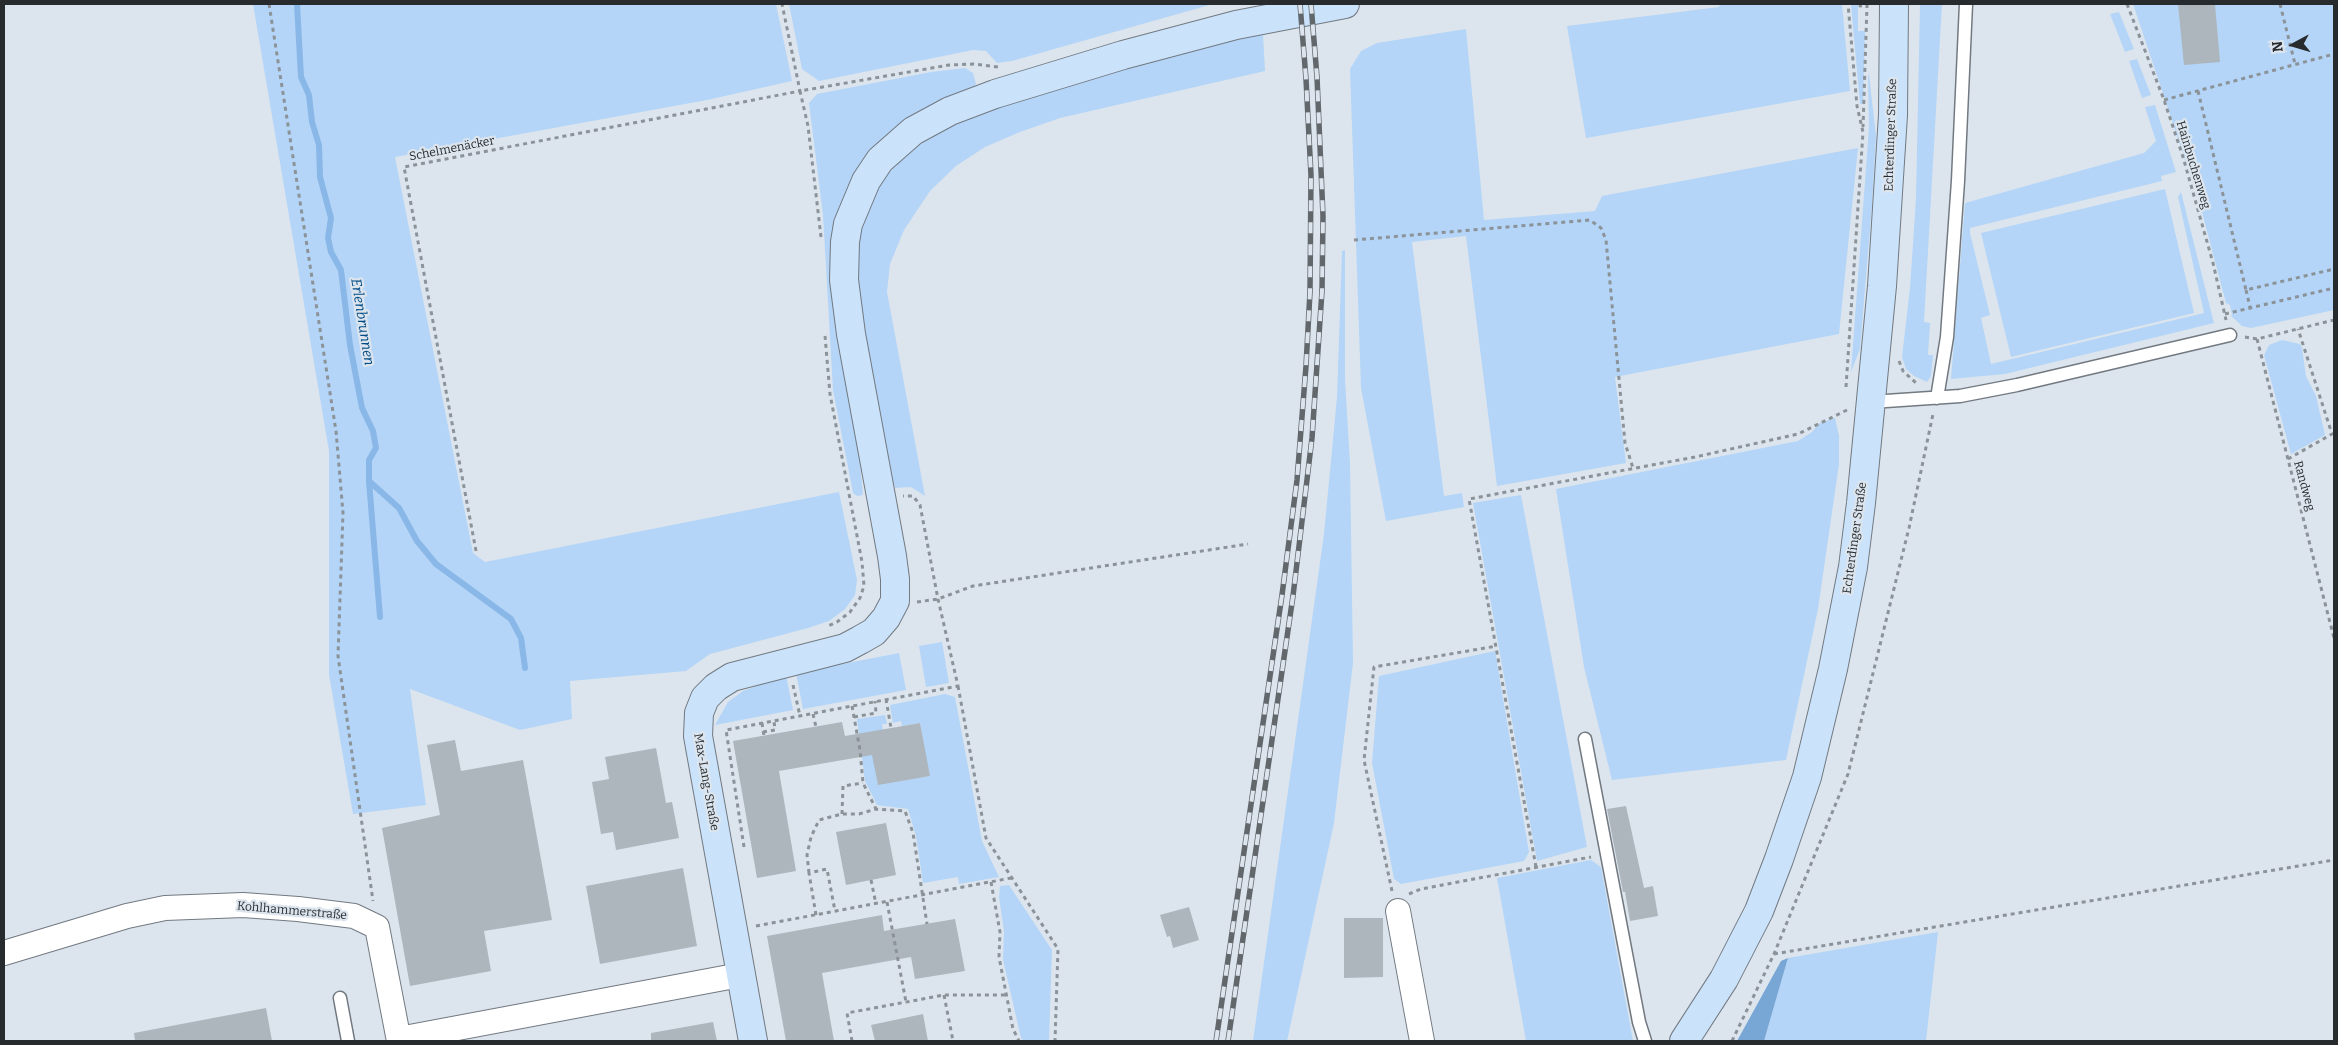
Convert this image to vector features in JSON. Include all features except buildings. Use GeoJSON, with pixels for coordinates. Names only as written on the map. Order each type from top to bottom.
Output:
{"type":"FeatureCollection","features":[{"type":"Feature","properties":{"kind":"main road","name":"Max-Lang-Straße"},"geometry":{"type":"LineString","coordinates":[[753,1041],[698,736],[699,713],[705,698],[716,687],[732,677],[845,648],[874,632],[886,618],[895,602],[892,556],[850,334],[844,262],[848,224],[866,181],[880,160],[913,131],[950,111],[994,94],[1123,55],[1236,25],[1345,4]]}},
{"type":"Feature","properties":{"kind":"main road","name":"Echterdinger Straße"},"geometry":{"type":"LineString","coordinates":[[1684,1041],[1724,979],[1759,911],[1808,777],[1823,719],[1852,567],[1858,401],[1890,175],[1894,4]]}},
{"type":"Feature","properties":{"kind":"street","name":"Kohlhammerstraße"},"geometry":{"type":"LineString","coordinates":[[4,953],[127,916],[165,908],[243,905],[298,909],[354,916],[377,926]]}},
{"type":"Feature","properties":{"kind":"street"},"geometry":{"type":"LineString","coordinates":[[1400,905],[1422,1041]]}},
{"type":"Feature","properties":{"kind":"street"},"geometry":{"type":"LineString","coordinates":[[377,926],[399,1040],[740,975]]}},
{"type":"Feature","properties":{"kind":"lane"},"geometry":{"type":"LineString","coordinates":[[1937,398],[1948,327],[1964,78],[1966,4]]}},
{"type":"Feature","properties":{"kind":"lane"},"geometry":{"type":"LineString","coordinates":[[1858,401],[1937,398],[2017,385],[2230,335]]}},
{"type":"Feature","properties":{"kind":"lane"},"geometry":{"type":"LineString","coordinates":[[1585,739],[1639,1022],[1645,1041]]}},
{"type":"Feature","properties":{"kind":"lane"},"geometry":{"type":"LineString","coordinates":[[340,998],[348,1041]]}},
{"type":"Feature","properties":{"kind":"path"},"geometry":{"type":"LineString","coordinates":[[269,4],[336,431],[343,513],[338,656],[377,926]]}},
{"type":"Feature","properties":{"kind":"path"},"geometry":{"type":"LineString","coordinates":[[782,4],[808,126],[821,243]]}},
{"type":"Feature","properties":{"kind":"path"},"geometry":{"type":"LineString","coordinates":[[1848,4],[1857,106],[1863,132]]}},
{"type":"Feature","properties":{"kind":"path"},"geometry":{"type":"LineString","coordinates":[[1846,391],[1863,132],[1867,5],[1860,6],[1860,4]]}},
{"type":"Feature","properties":{"kind":"path","name":"Hainbuchenweg"},"geometry":{"type":"LineString","coordinates":[[2127,4],[2164,100],[2200,215],[2230,335]]}},
{"type":"Feature","properties":{"kind":"path"},"geometry":{"type":"LineString","coordinates":[[2280,4],[2295,64]]}},
{"type":"Feature","properties":{"kind":"path"},"geometry":{"type":"LineString","coordinates":[[2164,100],[2334,54]]}},
{"type":"Feature","properties":{"kind":"path"},"geometry":{"type":"LineString","coordinates":[[800,91],[949,65],[1002,67]]}},
{"type":"Feature","properties":{"kind":"path","name":"Schelmenäcker"},"geometry":{"type":"LineString","coordinates":[[476,552],[404,167],[800,91]]}},
{"type":"Feature","properties":{"kind":"path"},"geometry":{"type":"LineString","coordinates":[[2198,91],[2250,308]]}},
{"type":"Feature","properties":{"kind":"path"},"geometry":{"type":"LineString","coordinates":[[1354,240],[1590,220],[1601,228],[1606,240],[1625,443],[1633,468]]}},
{"type":"Feature","properties":{"kind":"path"},"geometry":{"type":"LineString","coordinates":[[2246,290],[2334,269]]}},
{"type":"Feature","properties":{"kind":"path"},"geometry":{"type":"LineString","coordinates":[[2225,314],[2334,288]]}},
{"type":"Feature","properties":{"kind":"path"},"geometry":{"type":"LineString","coordinates":[[2288,459],[2332,434],[2298,329],[2334,320]]}},
{"type":"Feature","properties":{"kind":"path"},"geometry":{"type":"LineString","coordinates":[[825,326],[830,394],[862,562],[864,586]]}},
{"type":"Feature","properties":{"kind":"path","name":"Randweg"},"geometry":{"type":"LineString","coordinates":[[2298,329],[2257,339],[2334,638]]}},
{"type":"Feature","properties":{"kind":"path"},"geometry":{"type":"LineString","coordinates":[[1732,1041],[1774,954],[1848,774],[1909,528],[1937,398]]}},
{"type":"Feature","properties":{"kind":"path"},"geometry":{"type":"LineString","coordinates":[[1536,867],[1469,499],[1695,457],[1798,434],[1845,411],[1858,401]]}},
{"type":"Feature","properties":{"kind":"path"},"geometry":{"type":"LineString","coordinates":[[1844,420],[1845,411]]}},
{"type":"Feature","properties":{"kind":"path"},"geometry":{"type":"LineString","coordinates":[[1055,1041],[1058,949],[1010,878],[986,838],[958,686],[938,599],[973,586],[1248,544]]}},
{"type":"Feature","properties":{"kind":"path"},"geometry":{"type":"LineString","coordinates":[[1497,646],[1374,667],[1364,760],[1391,889],[1400,905],[1412,892],[1421,889],[1589,857]]}},
{"type":"Feature","properties":{"kind":"path"},"geometry":{"type":"LineString","coordinates":[[788,662],[800,716]]}},
{"type":"Feature","properties":{"kind":"path"},"geometry":{"type":"LineString","coordinates":[[744,848],[726,730],[958,686]]}},
{"type":"Feature","properties":{"kind":"path"},"geometry":{"type":"LineString","coordinates":[[886,699],[890,728]]}},
{"type":"Feature","properties":{"kind":"path"},"geometry":{"type":"LineString","coordinates":[[854,717],[876,713],[875,701]]}},
{"type":"Feature","properties":{"kind":"path"},"geometry":{"type":"LineString","coordinates":[[852,706],[863,784],[876,809]]}},
{"type":"Feature","properties":{"kind":"path"},"geometry":{"type":"LineString","coordinates":[[814,714],[816,727]]}},
{"type":"Feature","properties":{"kind":"path"},"geometry":{"type":"LineString","coordinates":[[762,723],[764,734],[775,730],[774,721]]}},
{"type":"Feature","properties":{"kind":"path"},"geometry":{"type":"LineString","coordinates":[[842,814],[843,786],[863,784]]}},
{"type":"Feature","properties":{"kind":"path"},"geometry":{"type":"LineString","coordinates":[[816,915],[807,855],[811,837],[819,820],[842,814],[860,814],[876,809],[905,811],[913,833],[921,895],[927,924]]}},
{"type":"Feature","properties":{"kind":"path"},"geometry":{"type":"LineString","coordinates":[[1774,954],[2334,860]]}},
{"type":"Feature","properties":{"kind":"path"},"geometry":{"type":"LineString","coordinates":[[809,873],[828,869],[835,912]]}},
{"type":"Feature","properties":{"kind":"path"},"geometry":{"type":"LineString","coordinates":[[755,916],[756,926],[1010,878]]}},
{"type":"Feature","properties":{"kind":"path"},"geometry":{"type":"LineString","coordinates":[[871,880],[876,904]]}},
{"type":"Feature","properties":{"kind":"path"},"geometry":{"type":"LineString","coordinates":[[991,882],[1000,932],[999,957],[1006,996],[1013,1029],[1020,1041]]}},
{"type":"Feature","properties":{"kind":"path"},"geometry":{"type":"LineString","coordinates":[[887,902],[906,1002]]}},
{"type":"Feature","properties":{"kind":"path"},"geometry":{"type":"LineString","coordinates":[[852,1041],[847,1013],[944,995],[1006,996]]}},
{"type":"Feature","properties":{"kind":"path"},"geometry":{"type":"LineString","coordinates":[[944,995],[952,1041]]}},
{"type":"Feature","properties":{"kind":"shaded area"},"geometry":{"type":"Polygon","coordinates":[[[253,4],[776,4],[792,81],[707,100],[395,157],[473,553],[485,562],[839,492],[857,580],[855,595],[845,609],[829,621],[808,628],[710,654],[686,671],[570,681],[572,719],[520,730],[410,689],[426,805],[353,814],[329,675],[329,451],[253,4]]]}},
{"type":"Feature","properties":{"kind":"shaded area"},"geometry":{"type":"Polygon","coordinates":[[[789,4],[1213,4],[1012,61],[997,63],[986,51],[973,50],[819,81],[802,69],[789,4]]]}},
{"type":"Feature","properties":{"kind":"shaded area"},"geometry":{"type":"Polygon","coordinates":[[[1720,4],[1842,4],[1850,91],[1586,138],[1567,26],[1719,7],[1720,4]]]}},
{"type":"Feature","properties":{"kind":"shaded area"},"geometry":{"type":"Polygon","coordinates":[[[1851,4],[1858,4],[1858,31],[1865,31],[1863,104],[1860,104],[1851,4]]]}},
{"type":"Feature","properties":{"kind":"shaded area"},"geometry":{"type":"Polygon","coordinates":[[[1920,4],[1942,4],[1924,322],[1930,323],[1928,355],[1933,355],[1931,376],[1927,382],[1914,376],[1906,369],[1902,357],[1910,288],[1916,198],[1920,4]]]}},
{"type":"Feature","properties":{"kind":"shaded area"},"geometry":{"type":"Polygon","coordinates":[[[2133,4],[2334,4],[2334,310],[2251,328],[2242,326],[2231,316],[2230,305],[2226,303],[2199,201],[2133,4]]]}},
{"type":"Feature","properties":{"kind":"shaded area"},"geometry":{"type":"Polygon","coordinates":[[[2119,12],[2134,49],[2125,52],[2110,14],[2119,12]]]}},
{"type":"Feature","properties":{"kind":"shaded area"},"geometry":{"type":"Polygon","coordinates":[[[1466,29],[1484,220],[1595,211],[1602,196],[1858,148],[1839,334],[1615,377],[1626,463],[1497,486],[1466,236],[1412,242],[1444,496],[1462,493],[1464,507],[1386,521],[1361,388],[1350,69],[1361,51],[1377,43],[1466,29]]]}},
{"type":"Feature","properties":{"kind":"shaded area"},"geometry":{"type":"Polygon","coordinates":[[[1263,34],[1265,71],[1060,118],[1020,132],[985,147],[956,166],[930,191],[904,230],[890,264],[887,292],[925,496],[911,487],[895,488],[878,428],[854,264],[862,222],[880,183],[905,155],[940,130],[984,111],[1155,59],[1263,34]]]}},
{"type":"Feature","properties":{"kind":"shaded area"},"geometry":{"type":"Polygon","coordinates":[[[2137,59],[2151,95],[2142,98],[2129,61],[2137,59]]]}},
{"type":"Feature","properties":{"kind":"shaded area"},"geometry":{"type":"Polygon","coordinates":[[[965,68],[973,73],[976,84],[972,90],[852,185],[857,429],[863,495],[857,496],[853,493],[833,390],[823,215],[809,103],[817,94],[931,72],[965,68]]]}},
{"type":"Feature","properties":{"kind":"shaded area"},"geometry":{"type":"Polygon","coordinates":[[[1868,75],[1876,136],[1860,349],[1851,372],[1869,127],[1868,75]]]}},
{"type":"Feature","properties":{"kind":"shaded area"},"geometry":{"type":"Polygon","coordinates":[[[2155,105],[2176,172],[2161,176],[2162,181],[1970,228],[1990,315],[1981,318],[1991,364],[2204,313],[2178,197],[2181,192],[2214,323],[2005,374],[1951,379],[1965,203],[2144,153],[2156,141],[2145,107],[2155,105]]]}},
{"type":"Feature","properties":{"kind":"shaded area"},"geometry":{"type":"Polygon","coordinates":[[[2165,189],[2194,313],[2011,357],[1981,233],[2165,189]]]}},
{"type":"Feature","properties":{"kind":"shaded area"},"geometry":{"type":"Polygon","coordinates":[[[1345,250],[1345,380],[1350,463],[1353,663],[1334,823],[1287,1041],[1253,1041],[1324,534],[1337,397],[1342,251],[1345,250]]]}},
{"type":"Feature","properties":{"kind":"shaded area"},"geometry":{"type":"Polygon","coordinates":[[[2282,340],[2300,344],[2302,348],[2306,376],[2316,396],[2325,435],[2291,454],[2264,355],[2269,345],[2282,340]]]}},
{"type":"Feature","properties":{"kind":"shaded area"},"geometry":{"type":"Polygon","coordinates":[[[1835,418],[1839,436],[1839,464],[1818,609],[1786,760],[1612,780],[1584,667],[1556,489],[1798,441],[1812,432],[1820,423],[1835,418]]]}},
{"type":"Feature","properties":{"kind":"shaded area"},"geometry":{"type":"Polygon","coordinates":[[[1521,495],[1587,847],[1537,861],[1473,503],[1521,495]]]}},
{"type":"Feature","properties":{"kind":"shaded area"},"geometry":{"type":"Polygon","coordinates":[[[942,642],[949,683],[926,687],[919,646],[942,642]]]}},
{"type":"Feature","properties":{"kind":"shaded area"},"geometry":{"type":"Polygon","coordinates":[[[1495,651],[1529,852],[1524,861],[1401,884],[1394,879],[1372,763],[1379,676],[1495,651]]]}},
{"type":"Feature","properties":{"kind":"shaded area"},"geometry":{"type":"Polygon","coordinates":[[[899,653],[906,690],[803,709],[796,673],[899,653]]]}},
{"type":"Feature","properties":{"kind":"shaded area"},"geometry":{"type":"Polygon","coordinates":[[[786,675],[793,710],[715,725],[728,702],[743,691],[786,675]]]}},
{"type":"Feature","properties":{"kind":"shaded area"},"geometry":{"type":"Polygon","coordinates":[[[945,694],[955,697],[982,841],[999,877],[959,884],[958,877],[923,883],[916,836],[908,809],[877,805],[865,781],[857,719],[885,715],[887,724],[882,724],[883,730],[869,732],[878,784],[929,776],[920,723],[902,726],[901,721],[893,723],[890,705],[945,694]]]}},
{"type":"Feature","properties":{"kind":"shaded area"},"geometry":{"type":"Polygon","coordinates":[[[1591,860],[1601,867],[1633,1041],[1526,1041],[1497,878],[1591,860]]]}},
{"type":"Feature","properties":{"kind":"shaded area"},"geometry":{"type":"Polygon","coordinates":[[[1009,885],[1052,950],[1049,1041],[1024,1041],[1021,1038],[1003,960],[1004,931],[999,897],[1000,886],[1009,885]]]}},
{"type":"Feature","properties":{"kind":"shaded area"},"geometry":{"type":"Polygon","coordinates":[[[1938,932],[1926,1041],[1764,1041],[1788,958],[1938,932]]]}},
{"type":"Feature","properties":{"kind":"shaded area"},"geometry":{"type":"Polygon","coordinates":[[[1788,958],[1764,1041],[1737,1041],[1781,961],[1788,958]]]}},
{"type":"Feature","properties":{"kind":"waterway","name":"Erlenbrunnen"},"geometry":{"type":"LineString","coordinates":[[297,4],[301,77],[309,95],[312,122],[319,145],[320,177],[331,218],[328,238],[331,252],[341,270],[350,345],[362,408],[373,431],[376,448],[369,460],[369,481],[380,617]]}},
{"type":"Feature","properties":{"kind":"waterway"},"geometry":{"type":"LineString","coordinates":[[369,481],[399,508],[417,541],[436,564],[511,619],[521,638],[525,668]]}},
{"type":"Feature","properties":{"kind":"railway"},"geometry":{"type":"LineString","coordinates":[[1216,1041],[1282,595],[1297,480],[1310,292],[1311,175],[1300,4]]}},
{"type":"Feature","properties":{"kind":"railway"},"geometry":{"type":"LineString","coordinates":[[1228,1041],[1293,596],[1312,438],[1322,291],[1323,216],[1317,77],[1311,4]]}}]}
